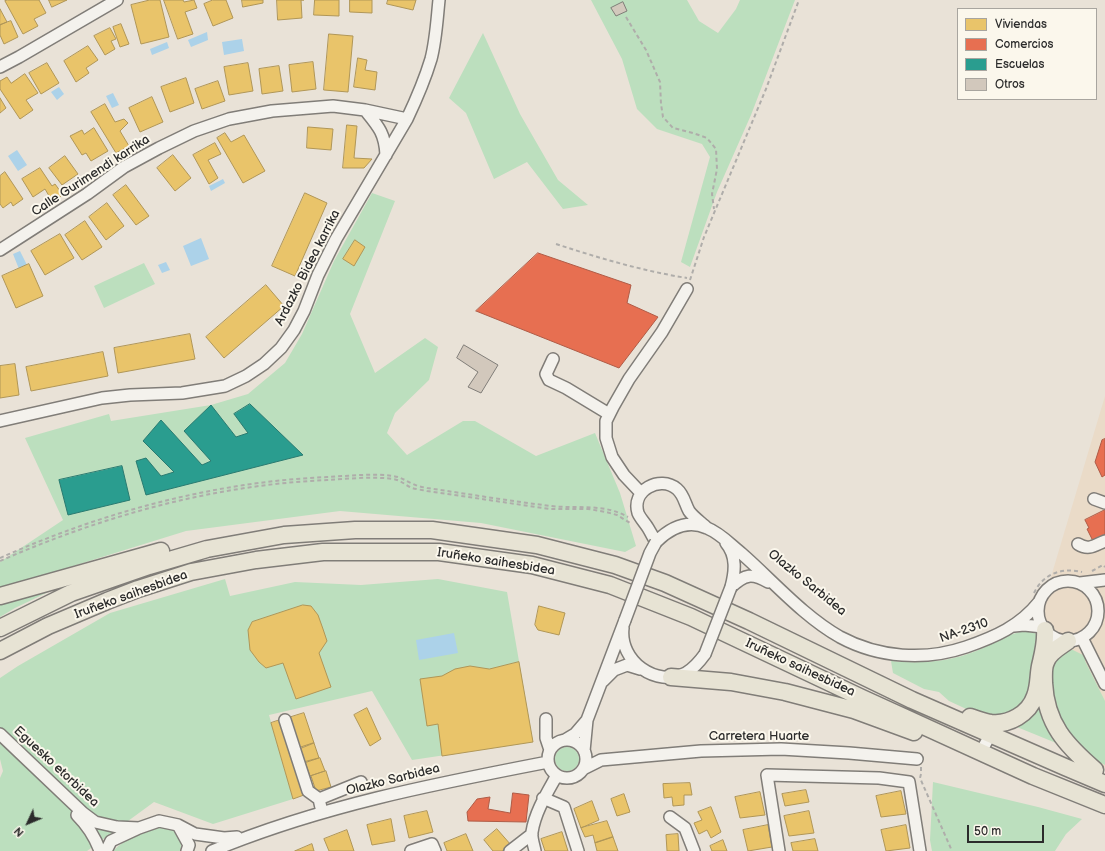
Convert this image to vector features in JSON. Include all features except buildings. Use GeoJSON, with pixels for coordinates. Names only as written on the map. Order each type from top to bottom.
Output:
{"type":"FeatureCollection","features":[{"type":"Feature","properties":{"kind":"highway"},"geometry":{"type":"LineString","coordinates":[[0,596],[186,544],[284,529],[355,530]]}},
{"type":"Feature","properties":{"kind":"highway","name":"Iruñeko saihesbidea"},"geometry":{"type":"LineString","coordinates":[[0,628],[71,593],[149,566],[207,549],[284,536],[355,530],[432,530],[543,547],[615,565],[665,583],[763,628],[912,700],[1105,784]]}},
{"type":"Feature","properties":{"kind":"highway"},"geometry":{"type":"LineString","coordinates":[[543,547],[594,555],[675,581],[970,717],[1100,772]]}},
{"type":"Feature","properties":{"kind":"highway","name":"Iruñeko saihesbidea"},"geometry":{"type":"LineString","coordinates":[[0,651],[48,626],[107,601],[138,589],[191,572],[256,560],[323,552],[439,552],[532,565],[610,585],[691,617],[862,698],[1034,776],[1102,804]]}},
{"type":"Feature","properties":{"kind":"highway"},"geometry":{"type":"LineString","coordinates":[[0,662],[107,601]]}},
{"type":"Feature","properties":{"kind":"highway"},"geometry":{"type":"LineString","coordinates":[[970,717],[992,723],[1004,722],[1016,718],[1028,709],[1035,698],[1037,691],[1040,666],[1045,648],[1044,628]]}},
{"type":"Feature","properties":{"kind":"highway"},"geometry":{"type":"LineString","coordinates":[[1075,639],[1052,652],[1046,661],[1044,673],[1046,706],[1062,738],[1077,754],[1100,772]]}},
{"type":"Feature","properties":{"kind":"highway"},"geometry":{"type":"LineString","coordinates":[[670,677],[738,683],[785,692],[854,710],[920,734],[986,764],[1034,776]]}},
{"type":"Feature","properties":{"kind":"street"},"geometry":{"type":"LineString","coordinates":[[0,67],[19,58],[117,0]]}},
{"type":"Feature","properties":{"kind":"street","name":"Ardazko Bidea karrika"},"geometry":{"type":"LineString","coordinates":[[2,422],[102,398],[130,394],[182,393],[225,386],[246,376],[264,364],[281,348],[294,330],[318,275],[336,239],[407,120],[417,100],[431,59],[440,0]]}},
{"type":"Feature","properties":{"kind":"street","name":"Calle Gurimendi karrika"},"geometry":{"type":"LineString","coordinates":[[0,250],[87,194],[124,167],[194,131],[229,119],[272,111],[333,106],[365,110],[407,120]]}},
{"type":"Feature","properties":{"kind":"street"},"geometry":{"type":"LineString","coordinates":[[365,110],[378,126],[386,142],[386,155]]}},
{"type":"Feature","properties":{"kind":"street"},"geometry":{"type":"LineString","coordinates":[[641,493],[624,475],[612,457],[606,438],[606,421],[629,379],[662,332],[689,284]]}},
{"type":"Feature","properties":{"kind":"street"},"geometry":{"type":"LineString","coordinates":[[553,359],[546,374],[549,380],[566,388],[609,414]]}},
{"type":"Feature","properties":{"kind":"street"},"geometry":{"type":"LineString","coordinates":[[656,542],[638,514],[637,503],[641,493],[652,484],[664,484],[677,489],[686,501],[690,512],[707,528]]}},
{"type":"Feature","properties":{"kind":"street"},"geometry":{"type":"LineString","coordinates":[[1094,499],[1105,503]]}},
{"type":"Feature","properties":{"kind":"street"},"geometry":{"type":"LineString","coordinates":[[601,760],[584,751],[576,743],[562,741],[552,736],[546,719],[546,738],[550,750],[548,762],[550,767],[557,775],[563,777],[574,776],[583,768],[585,757],[584,751],[587,720],[650,553],[656,542],[666,532],[679,526],[693,524],[707,528],[720,535],[763,572],[774,585]]}},
{"type":"Feature","properties":{"kind":"street"},"geometry":{"type":"LineString","coordinates":[[600,684],[614,670],[627,665],[656,676],[670,677],[685,673],[697,665],[706,654],[734,575],[734,560],[729,547],[720,535]]}},
{"type":"Feature","properties":{"kind":"street"},"geometry":{"type":"LineString","coordinates":[[1078,544],[1084,548],[1089,548],[1105,541]]}},
{"type":"Feature","properties":{"kind":"street"},"geometry":{"type":"LineString","coordinates":[[731,586],[737,581],[749,576],[759,577],[774,585]]}},
{"type":"Feature","properties":{"kind":"street"},"geometry":{"type":"LineString","coordinates":[[1014,626],[1026,618],[1036,597],[1060,581],[1082,578],[1105,580]]}},
{"type":"Feature","properties":{"kind":"street"},"geometry":{"type":"LineString","coordinates":[[1082,578],[1087,587],[1093,593],[1098,605],[1099,622]]}},
{"type":"Feature","properties":{"kind":"street","name":"NA-2310"},"geometry":{"type":"LineString","coordinates":[[774,585],[827,628],[840,636],[855,644],[888,653],[921,656],[946,653],[975,644],[1014,626]]}},
{"type":"Feature","properties":{"kind":"street"},"geometry":{"type":"LineString","coordinates":[[1036,597],[1038,617],[1044,628],[1052,636],[1060,640],[1075,639],[1089,633],[1099,622],[1105,606]]}},
{"type":"Feature","properties":{"kind":"street"},"geometry":{"type":"LineString","coordinates":[[625,620],[623,634],[625,648],[632,660],[643,670]]}},
{"type":"Feature","properties":{"kind":"street"},"geometry":{"type":"LineString","coordinates":[[1014,626],[1024,625],[1044,628]]}},
{"type":"Feature","properties":{"kind":"street"},"geometry":{"type":"LineString","coordinates":[[1075,639],[1105,684]]}},
{"type":"Feature","properties":{"kind":"street"},"geometry":{"type":"LineString","coordinates":[[285,720],[308,790],[318,799],[322,812]]}},
{"type":"Feature","properties":{"kind":"street"},"geometry":{"type":"LineString","coordinates":[[550,750],[575,734],[587,720]]}},
{"type":"Feature","properties":{"kind":"street","name":"Eguesko etorbidea"},"geometry":{"type":"LineString","coordinates":[[0,734],[83,813],[95,822],[117,827],[139,828]]}},
{"type":"Feature","properties":{"kind":"street"},"geometry":{"type":"LineString","coordinates":[[981,752],[990,735]]}},
{"type":"Feature","properties":{"kind":"street","name":"Eguesko etorbidea"},"geometry":{"type":"LineString","coordinates":[[0,742],[84,822],[96,839],[100,851]]}},
{"type":"Feature","properties":{"kind":"street","name":"Carretera Huarte"},"geometry":{"type":"LineString","coordinates":[[583,768],[601,760],[701,751],[781,749],[917,759]]}},
{"type":"Feature","properties":{"kind":"street","name":"Olazko Sarbidea"},"geometry":{"type":"LineString","coordinates":[[212,851],[247,836],[322,812],[434,784],[548,762]]}},
{"type":"Feature","properties":{"kind":"street"},"geometry":{"type":"LineString","coordinates":[[535,851],[532,834],[535,819],[543,798],[557,775]]}},
{"type":"Feature","properties":{"kind":"street"},"geometry":{"type":"LineString","coordinates":[[779,851],[767,775],[879,778],[909,782],[920,851]]}},
{"type":"Feature","properties":{"kind":"street"},"geometry":{"type":"LineString","coordinates":[[318,799],[361,782]]}},
{"type":"Feature","properties":{"kind":"street"},"geometry":{"type":"LineString","coordinates":[[543,798],[564,808],[578,851]]}},
{"type":"Feature","properties":{"kind":"street"},"geometry":{"type":"LineString","coordinates":[[670,817],[686,828],[694,851]]}},
{"type":"Feature","properties":{"kind":"street","name":"Olazko Sarbidea"},"geometry":{"type":"LineString","coordinates":[[139,828],[159,821],[178,825],[195,834],[224,838],[247,836]]}},
{"type":"Feature","properties":{"kind":"street"},"geometry":{"type":"LineString","coordinates":[[178,825],[189,845],[187,851]]}},
{"type":"Feature","properties":{"kind":"street"},"geometry":{"type":"LineString","coordinates":[[106,851],[111,842],[139,828]]}},
{"type":"Feature","properties":{"kind":"street"},"geometry":{"type":"LineString","coordinates":[[510,851],[532,834]]}},
{"type":"Feature","properties":{"kind":"street"},"geometry":{"type":"LineString","coordinates":[[411,851],[432,844],[435,851]]}},
{"type":"Feature","properties":{"kind":"path"},"geometry":{"type":"LineString","coordinates":[[556,244],[585,254],[632,266],[689,284],[714,211],[766,89],[799,0]]}},
{"type":"Feature","properties":{"kind":"path"},"geometry":{"type":"LineString","coordinates":[[626,17],[646,50],[660,82],[663,117],[673,128],[707,138],[716,149],[717,169],[712,194],[714,211]]}},
{"type":"Feature","properties":{"kind":"path"},"geometry":{"type":"LineString","coordinates":[[0,558],[76,527],[145,506],[195,494],[229,488],[312,478],[363,475],[394,476],[403,478],[413,485],[551,506],[589,506],[607,508],[628,517],[633,524],[621,517],[606,512],[588,509],[550,509],[427,491],[412,488],[402,481],[394,479],[358,478],[312,480],[229,491],[195,497],[146,509],[77,530],[0,561]]}},
{"type":"Feature","properties":{"kind":"path"},"geometry":{"type":"LineString","coordinates":[[1088,572],[1102,565],[1105,567]]}},
{"type":"Feature","properties":{"kind":"path"},"geometry":{"type":"LineString","coordinates":[[1036,597],[1036,587],[1054,572],[1074,570],[1082,578]]}},
{"type":"Feature","properties":{"kind":"path"},"geometry":{"type":"LineString","coordinates":[[917,759],[920,766],[920,778],[952,851]]}},
{"type":"Feature","properties":{"kind":"shaded area"},"geometry":{"type":"Polygon","coordinates":[[[1105,396],[1105,768],[1077,754],[1050,715],[1052,652],[1039,617],[1105,396]]]}},
{"type":"Feature","properties":{"kind":"green space"},"geometry":{"type":"Polygon","coordinates":[[[591,0],[687,0],[699,21],[718,33],[736,9],[740,0],[795,0],[751,115],[717,192],[690,267],[681,262],[710,157],[702,144],[657,129],[637,109],[622,59],[591,0]]]}},
{"type":"Feature","properties":{"kind":"green space"},"geometry":{"type":"Polygon","coordinates":[[[483,33],[520,114],[558,180],[588,205],[563,209],[527,162],[494,179],[466,113],[449,98],[483,33]]]}},
{"type":"Feature","properties":{"kind":"green space"},"geometry":{"type":"Polygon","coordinates":[[[372,193],[395,201],[350,314],[375,373],[425,338],[438,347],[429,380],[395,413],[387,433],[407,455],[463,421],[475,421],[536,456],[595,433],[620,493],[636,546],[625,552],[481,523],[340,511],[186,531],[12,585],[0,587],[0,562],[63,520],[25,438],[109,414],[111,421],[211,405],[248,394],[285,363],[302,334],[334,261],[372,193]]]}},
{"type":"Feature","properties":{"kind":"green space"},"geometry":{"type":"Polygon","coordinates":[[[144,263],[155,284],[104,308],[94,286],[144,263]]]}},
{"type":"Feature","properties":{"kind":"green space"},"geometry":{"type":"Polygon","coordinates":[[[225,579],[230,596],[295,582],[361,585],[438,579],[507,592],[533,742],[412,760],[372,691],[269,715],[293,799],[213,824],[154,802],[87,851],[0,851],[0,778],[3,771],[0,759],[0,678],[110,613],[225,579]]]}},
{"type":"Feature","properties":{"kind":"green space"},"geometry":{"type":"Polygon","coordinates":[[[65,584],[15,608],[0,617],[0,601],[65,584]]]}},
{"type":"Feature","properties":{"kind":"green space"},"geometry":{"type":"Polygon","coordinates":[[[1024,631],[1038,634],[1033,686],[1022,706],[1002,717],[975,713],[949,701],[939,692],[924,689],[893,673],[891,661],[924,662],[955,658],[976,651],[1018,632],[1024,631]]]}},
{"type":"Feature","properties":{"kind":"green space"},"geometry":{"type":"Polygon","coordinates":[[[1071,649],[1085,656],[1085,661],[1105,701],[1105,765],[1093,759],[1078,747],[1060,726],[1053,708],[1051,681],[1053,664],[1059,655],[1064,651],[1071,649]]]}},
{"type":"Feature","properties":{"kind":"green space"},"geometry":{"type":"Polygon","coordinates":[[[1039,701],[1061,745],[1012,725],[1039,701]]]}},
{"type":"Feature","properties":{"kind":"green space"},"geometry":{"type":"Polygon","coordinates":[[[567,747],[575,751],[579,759],[575,767],[567,771],[559,767],[555,759],[559,751],[567,747]]]}},
{"type":"Feature","properties":{"kind":"green space"},"geometry":{"type":"Polygon","coordinates":[[[933,782],[1082,819],[1066,834],[1055,851],[932,851],[930,840],[933,782]]]}},
{"type":"Feature","properties":{"kind":"green space"},"geometry":{"type":"Polygon","coordinates":[[[164,827],[169,828],[179,834],[181,838],[180,851],[113,851],[130,838],[150,830],[164,827]]]}},
{"type":"Feature","properties":{"kind":"water"},"geometry":{"type":"Polygon","coordinates":[[[207,32],[208,40],[191,47],[188,40],[207,32]]]}},
{"type":"Feature","properties":{"kind":"water"},"geometry":{"type":"Polygon","coordinates":[[[242,39],[244,51],[224,55],[222,42],[242,39]]]}},
{"type":"Feature","properties":{"kind":"water"},"geometry":{"type":"Polygon","coordinates":[[[167,42],[169,48],[152,55],[150,49],[167,42]]]}},
{"type":"Feature","properties":{"kind":"water"},"geometry":{"type":"Polygon","coordinates":[[[59,87],[64,94],[57,100],[51,92],[59,87]]]}},
{"type":"Feature","properties":{"kind":"water"},"geometry":{"type":"Polygon","coordinates":[[[113,93],[119,105],[112,108],[106,96],[113,93]]]}},
{"type":"Feature","properties":{"kind":"water"},"geometry":{"type":"Polygon","coordinates":[[[17,150],[27,165],[18,171],[8,156],[17,150]]]}},
{"type":"Feature","properties":{"kind":"water"},"geometry":{"type":"Polygon","coordinates":[[[223,179],[225,183],[211,191],[209,186],[223,179]]]}},
{"type":"Feature","properties":{"kind":"water"},"geometry":{"type":"Polygon","coordinates":[[[201,238],[209,259],[191,266],[183,246],[201,238]]]}},
{"type":"Feature","properties":{"kind":"water"},"geometry":{"type":"Polygon","coordinates":[[[20,251],[27,265],[19,269],[13,254],[20,251]]]}},
{"type":"Feature","properties":{"kind":"water"},"geometry":{"type":"Polygon","coordinates":[[[166,262],[170,270],[162,273],[158,265],[166,262]]]}},
{"type":"Feature","properties":{"kind":"water"},"geometry":{"type":"Polygon","coordinates":[[[454,633],[458,653],[419,660],[416,640],[454,633]]]}}]}
